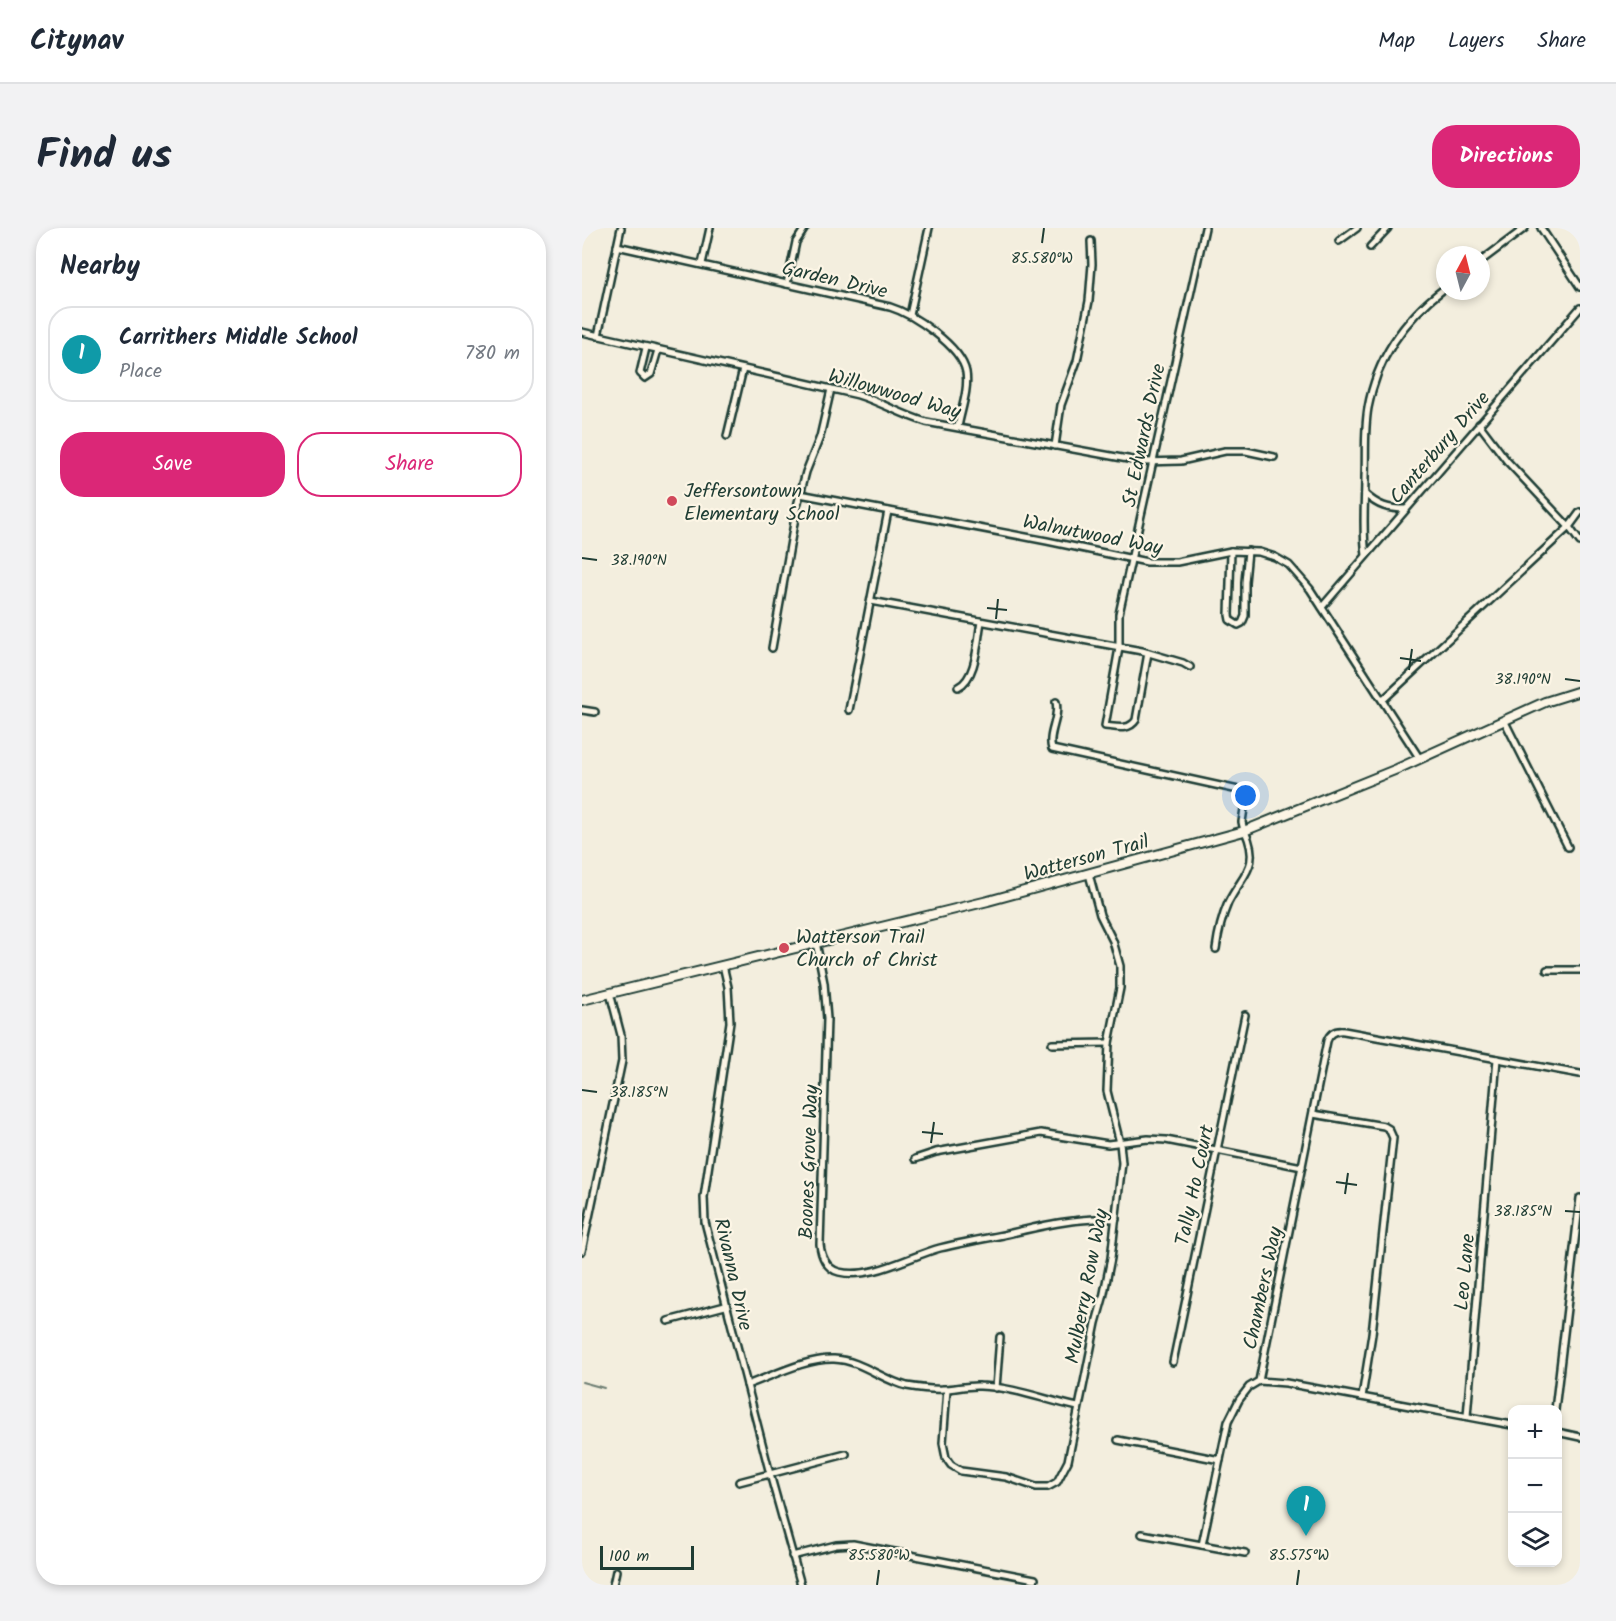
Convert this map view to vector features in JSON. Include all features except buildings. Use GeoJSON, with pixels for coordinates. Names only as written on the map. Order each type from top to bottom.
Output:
{"type":"FeatureCollection","features":[{"type":"Feature","properties":{"kind":"main road","name":"Watterson Trail"},"geometry":{"type":"LineString","coordinates":[[582,1000],[1089,874],[1244,831],[1310,806],[1420,759],[1545,702],[1580,691]]}},
{"type":"Feature","properties":{"kind":"street"},"geometry":{"type":"LineString","coordinates":[[598,336],[621,228]]}},
{"type":"Feature","properties":{"kind":"street"},"geometry":{"type":"LineString","coordinates":[[702,264],[710,228]]}},
{"type":"Feature","properties":{"kind":"street"},"geometry":{"type":"LineString","coordinates":[[787,284],[796,242],[805,228]]}},
{"type":"Feature","properties":{"kind":"street"},"geometry":{"type":"LineString","coordinates":[[910,315],[928,228]]}},
{"type":"Feature","properties":{"kind":"street","name":"St Edwards Drive"},"geometry":{"type":"LineString","coordinates":[[1148,653],[1136,720],[1127,727],[1105,726],[1119,648],[1119,614],[1133,559],[1199,245],[1205,228]]}},
{"type":"Feature","properties":{"kind":"street"},"geometry":{"type":"LineString","coordinates":[[1339,242],[1358,228]]}},
{"type":"Feature","properties":{"kind":"street"},"geometry":{"type":"LineString","coordinates":[[1370,247],[1388,228]]}},
{"type":"Feature","properties":{"kind":"street"},"geometry":{"type":"LineString","coordinates":[[1490,254],[1525,228]]}},
{"type":"Feature","properties":{"kind":"street"},"geometry":{"type":"LineString","coordinates":[[1541,228],[1580,287]]}},
{"type":"Feature","properties":{"kind":"street"},"geometry":{"type":"LineString","coordinates":[[1055,446],[1061,405],[1077,362],[1089,301],[1091,241]]}},
{"type":"Feature","properties":{"kind":"street","name":"Garden Drive"},"geometry":{"type":"LineString","coordinates":[[617,246],[890,307],[910,315],[954,350],[962,360],[966,380],[958,427]]}},
{"type":"Feature","properties":{"kind":"street"},"geometry":{"type":"LineString","coordinates":[[1366,555],[1363,523],[1368,409],[1379,368],[1389,347],[1404,325],[1415,312],[1436,295]]}},
{"type":"Feature","properties":{"kind":"street","name":"Canterbury Drive"},"geometry":{"type":"LineString","coordinates":[[1322,607],[1580,308]]}},
{"type":"Feature","properties":{"kind":"street","name":"Willowwood Way"},"geometry":{"type":"LineString","coordinates":[[582,332],[875,400],[910,417],[1055,446],[1152,462],[1181,461],[1225,451],[1246,451],[1274,457]]}},
{"type":"Feature","properties":{"kind":"street"},"geometry":{"type":"LineString","coordinates":[[646,348],[640,371],[642,377],[645,378],[651,374],[658,350]]}},
{"type":"Feature","properties":{"kind":"street"},"geometry":{"type":"LineString","coordinates":[[727,435],[743,369]]}},
{"type":"Feature","properties":{"kind":"street"},"geometry":{"type":"LineString","coordinates":[[772,648],[800,494],[820,437],[831,389]]}},
{"type":"Feature","properties":{"kind":"street"},"geometry":{"type":"LineString","coordinates":[[1479,424],[1507,461],[1569,527],[1580,542]]}},
{"type":"Feature","properties":{"kind":"street","name":"Walnutwood Way"},"geometry":{"type":"LineString","coordinates":[[800,494],[1147,562],[1169,563],[1231,551],[1248,551],[1275,557],[1289,565],[1304,580],[1420,759]]}},
{"type":"Feature","properties":{"kind":"street"},"geometry":{"type":"LineString","coordinates":[[1365,494],[1386,508],[1406,509]]}},
{"type":"Feature","properties":{"kind":"street"},"geometry":{"type":"LineString","coordinates":[[849,710],[888,511]]}},
{"type":"Feature","properties":{"kind":"street"},"geometry":{"type":"LineString","coordinates":[[1383,699],[1569,527],[1580,512]]}},
{"type":"Feature","properties":{"kind":"street"},"geometry":{"type":"LineString","coordinates":[[1231,551],[1229,615],[1230,620],[1238,625],[1242,623],[1245,616],[1248,551]]}},
{"type":"Feature","properties":{"kind":"street"},"geometry":{"type":"LineString","coordinates":[[871,601],[1148,653],[1190,667]]}},
{"type":"Feature","properties":{"kind":"street"},"geometry":{"type":"LineString","coordinates":[[958,687],[965,684],[971,674],[981,622]]}},
{"type":"Feature","properties":{"kind":"street"},"geometry":{"type":"LineString","coordinates":[[1056,702],[1057,708],[1050,741],[1052,749],[1243,791],[1246,795],[1242,822],[1250,843],[1250,868],[1228,904],[1216,948]]}},
{"type":"Feature","properties":{"kind":"street"},"geometry":{"type":"LineString","coordinates":[[582,710],[595,712]]}},
{"type":"Feature","properties":{"kind":"street"},"geometry":{"type":"LineString","coordinates":[[1504,720],[1568,847]]}},
{"type":"Feature","properties":{"kind":"street","name":"Mulberry Row Way"},"geometry":{"type":"LineString","coordinates":[[947,1389],[944,1449],[951,1465],[961,1471],[1006,1477],[1036,1487],[1048,1487],[1057,1482],[1068,1461],[1106,1287],[1122,1163],[1120,1143],[1107,1091],[1109,1043],[1120,988],[1120,966],[1113,941],[1100,915],[1089,874]]}},
{"type":"Feature","properties":{"kind":"street","name":"Boones Grove Way"},"geometry":{"type":"LineString","coordinates":[[816,942],[824,983],[827,1019],[820,1244],[823,1257],[831,1269],[841,1273],[862,1273],[896,1265],[938,1248],[1069,1220],[1116,1219]]}},
{"type":"Feature","properties":{"kind":"street","name":"Rivanna Drive"},"geometry":{"type":"LineString","coordinates":[[723,965],[728,987],[730,1022],[704,1207],[707,1232],[801,1585]]}},
{"type":"Feature","properties":{"kind":"street"},"geometry":{"type":"LineString","coordinates":[[1547,970],[1580,970]]}},
{"type":"Feature","properties":{"kind":"street"},"geometry":{"type":"LineString","coordinates":[[582,1251],[622,1061],[621,1035],[610,993]]}},
{"type":"Feature","properties":{"kind":"street","name":"Tally Ho Court"},"geometry":{"type":"LineString","coordinates":[[1173,1362],[1245,1015]]}},
{"type":"Feature","properties":{"kind":"street","name":"Chambers Way"},"geometry":{"type":"LineString","coordinates":[[1259,1381],[1327,1041],[1331,1035],[1336,1031],[1344,1031],[1497,1059]]}},
{"type":"Feature","properties":{"kind":"street"},"geometry":{"type":"LineString","coordinates":[[1052,1044],[1109,1043]]}},
{"type":"Feature","properties":{"kind":"street"},"geometry":{"type":"LineString","coordinates":[[1497,1059],[1580,1074]]}},
{"type":"Feature","properties":{"kind":"street","name":"Leo Lane"},"geometry":{"type":"LineString","coordinates":[[1467,1416],[1497,1059]]}},
{"type":"Feature","properties":{"kind":"street"},"geometry":{"type":"LineString","coordinates":[[1313,1114],[1384,1126],[1389,1129],[1393,1138],[1372,1334],[1362,1397]]}},
{"type":"Feature","properties":{"kind":"street"},"geometry":{"type":"LineString","coordinates":[[915,1159],[936,1152],[1041,1133],[1108,1144],[1148,1139],[1166,1140],[1302,1167]]}},
{"type":"Feature","properties":{"kind":"street"},"geometry":{"type":"LineString","coordinates":[[1556,1405],[1580,1198]]}},
{"type":"Feature","properties":{"kind":"street"},"geometry":{"type":"LineString","coordinates":[[668,1321],[726,1305]]}},
{"type":"Feature","properties":{"kind":"street"},"geometry":{"type":"LineString","coordinates":[[996,1388],[1000,1337]]}},
{"type":"Feature","properties":{"kind":"street"},"geometry":{"type":"LineString","coordinates":[[747,1385],[812,1362],[834,1359],[858,1364],[903,1385],[923,1389],[979,1386],[1017,1390],[1047,1401],[1078,1407]]}},
{"type":"Feature","properties":{"kind":"street"},"geometry":{"type":"LineString","coordinates":[[1202,1545],[1228,1422],[1233,1409],[1250,1387],[1259,1381],[1286,1383],[1508,1424]]}},
{"type":"Feature","properties":{"kind":"street"},"geometry":{"type":"LineString","coordinates":[[1562,1433],[1580,1437]]}},
{"type":"Feature","properties":{"kind":"street"},"geometry":{"type":"LineString","coordinates":[[1118,1440],[1220,1460]]}},
{"type":"Feature","properties":{"kind":"street"},"geometry":{"type":"LineString","coordinates":[[739,1482],[846,1454]]}},
{"type":"Feature","properties":{"kind":"street"},"geometry":{"type":"LineString","coordinates":[[1142,1534],[1245,1553]]}},
{"type":"Feature","properties":{"kind":"street"},"geometry":{"type":"LineString","coordinates":[[792,1556],[836,1545],[860,1544],[1035,1579]]}},
{"type":"Feature","properties":{"kind":"street"},"geometry":{"type":"LineString","coordinates":[[613,1585],[616,1571]]}},
{"type":"Feature","properties":{"kind":"waterway"},"geometry":{"type":"LineString","coordinates":[[582,1382],[604,1388]]}},
{"type":"Feature","properties":{"kind":"place","name":"Jeffersontown Elementary School"},"geometry":{"type":"Point","coordinates":[672,501]}},
{"type":"Feature","properties":{"kind":"place","name":"Watterson Trail Church of Christ"},"geometry":{"type":"Point","coordinates":[784,948]}},
{"type":"Feature","properties":{"kind":"place","name":"Carrithers Middle School"},"geometry":{"type":"Point","coordinates":[1306,1536]}}]}
